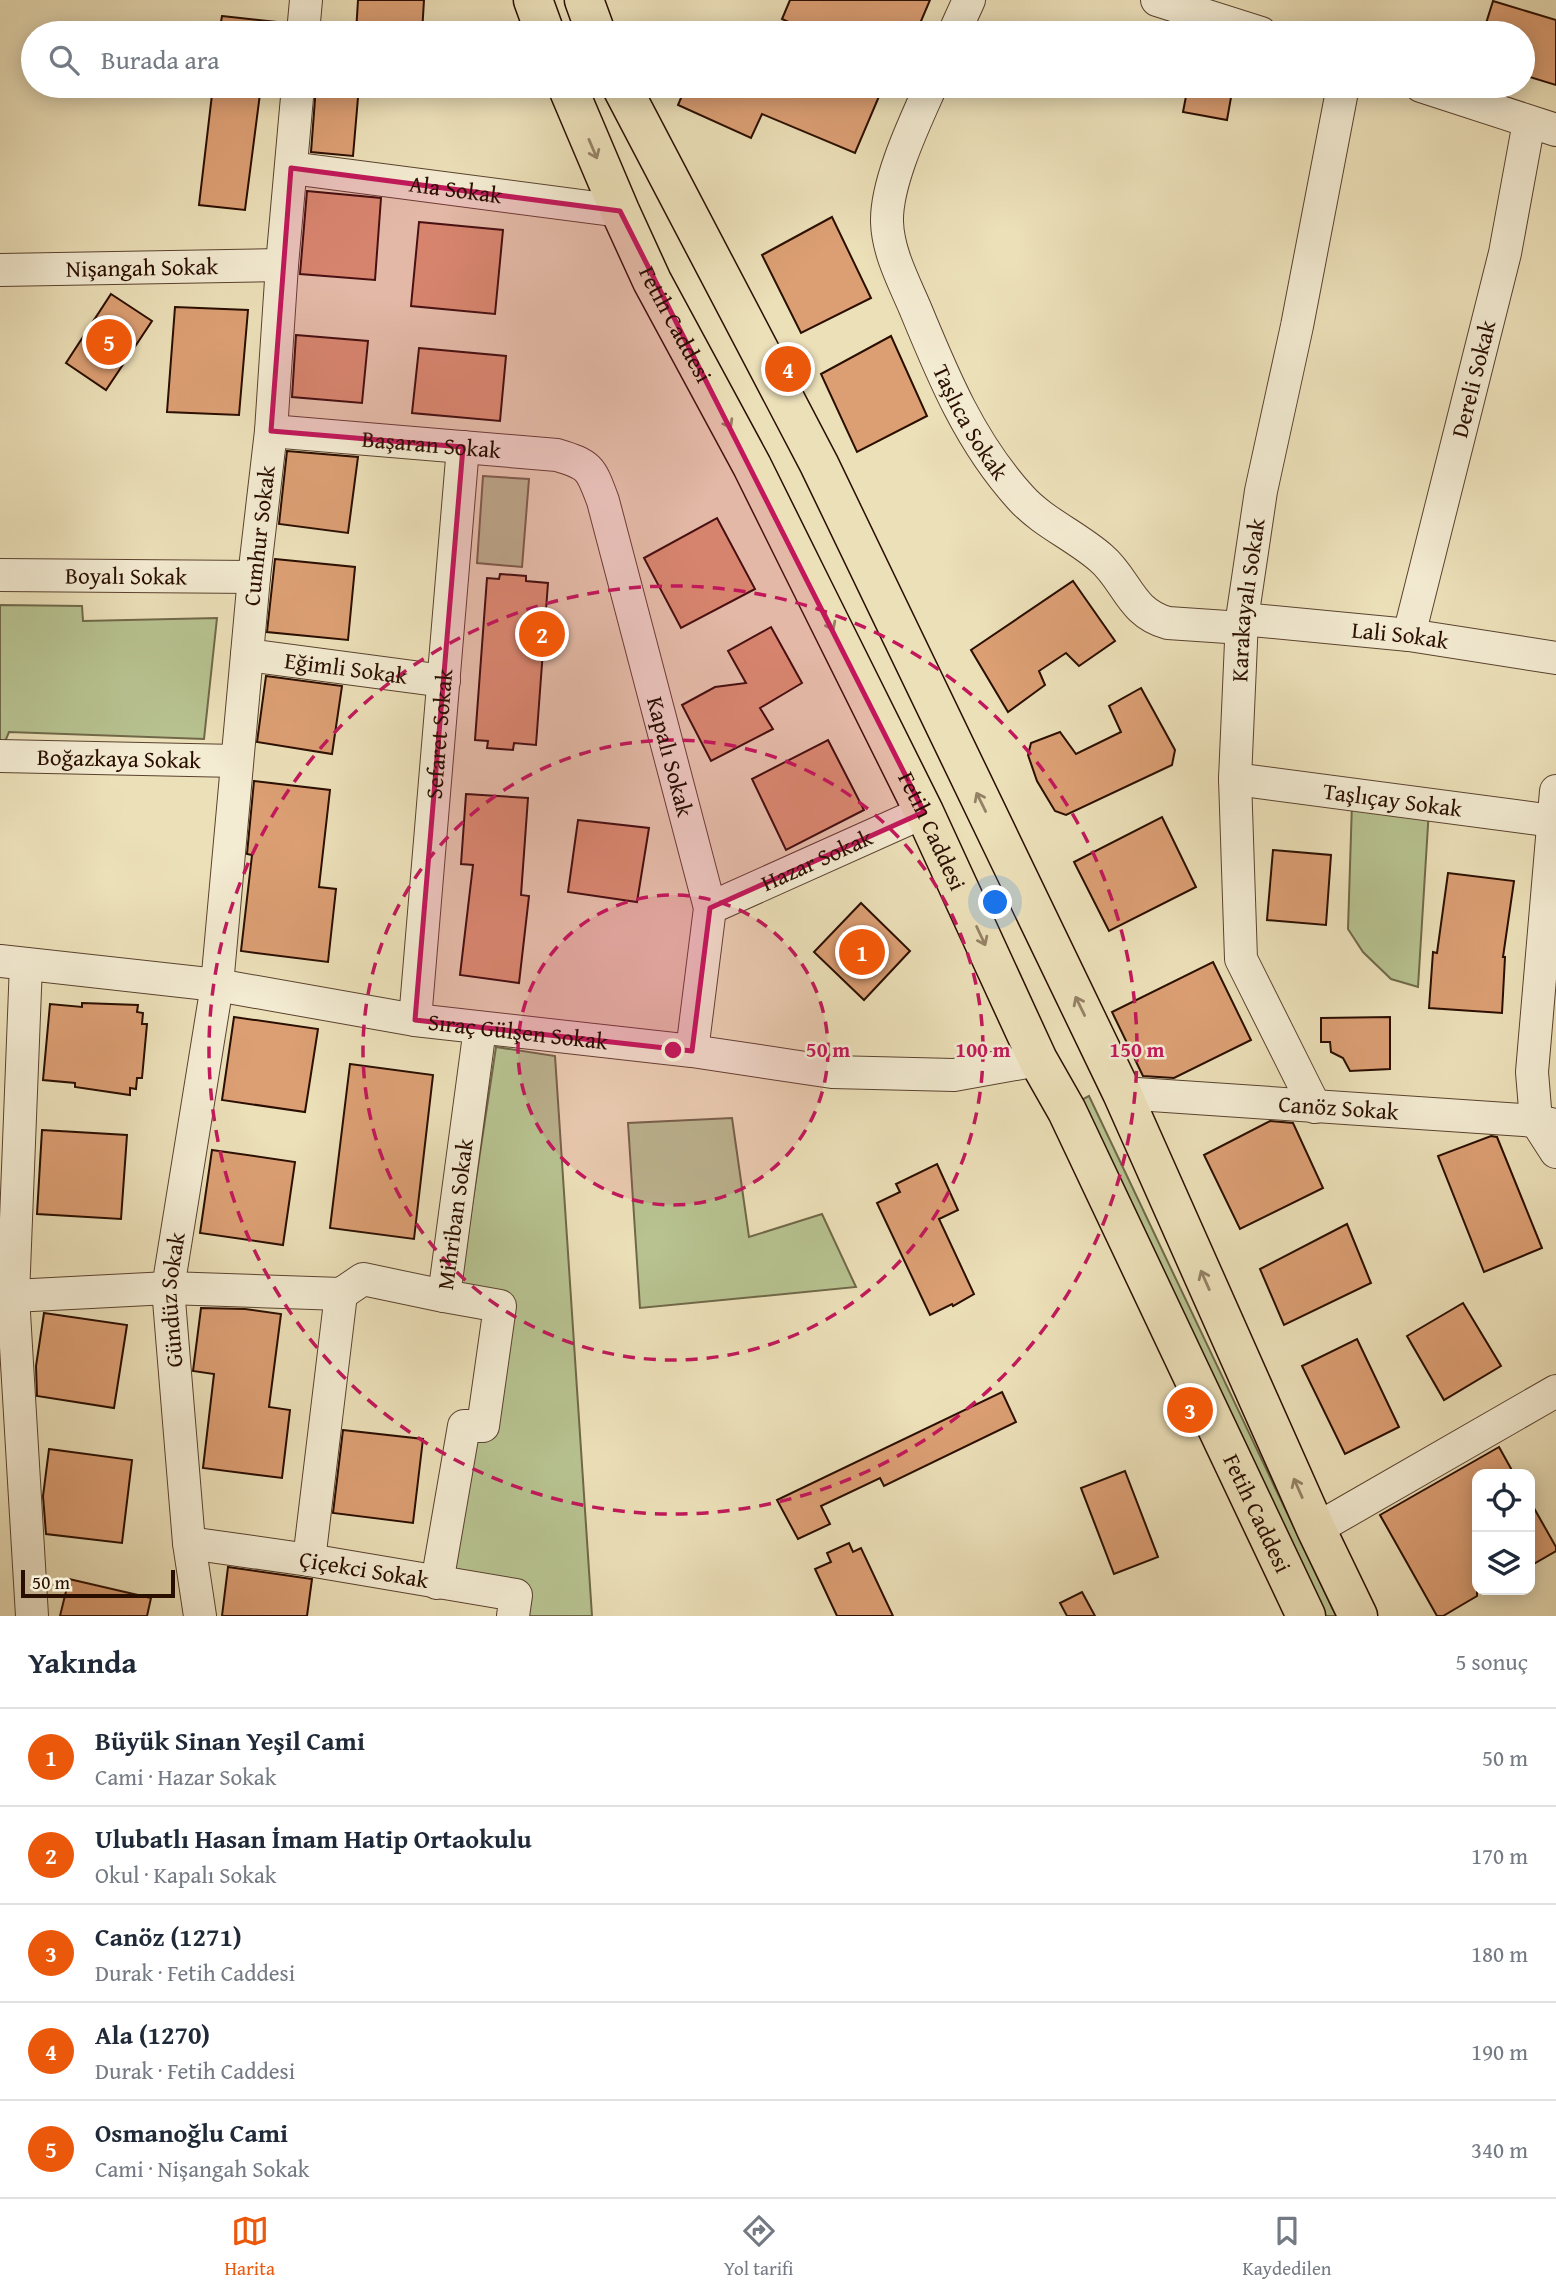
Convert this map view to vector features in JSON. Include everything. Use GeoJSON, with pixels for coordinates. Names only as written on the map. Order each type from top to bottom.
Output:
{"type":"FeatureCollection","features":[{"type":"Feature","properties":{"kind":"main road"},"geometry":{"type":"LineString","coordinates":[[584,0],[592,21]]}},
{"type":"Feature","properties":{"kind":"main road","name":"Fetih Caddesi"},"geometry":{"type":"LineString","coordinates":[[572,98],[620,211],[675,327],[752,466],[924,812],[1038,1060],[1067,1111],[1306,1616]]}},
{"type":"Feature","properties":{"kind":"main road","name":"Fetih Caddesi"},"geometry":{"type":"LineString","coordinates":[[627,98],[819,464],[1122,1093],[1316,1529],[1358,1616]]}},
{"type":"Feature","properties":{"kind":"street"},"geometry":{"type":"LineString","coordinates":[[304,21],[306,0]]}},
{"type":"Feature","properties":{"kind":"street"},"geometry":{"type":"LineString","coordinates":[[959,21],[969,0]]}},
{"type":"Feature","properties":{"kind":"street"},"geometry":{"type":"LineString","coordinates":[[1157,0],[1223,21]]}},
{"type":"Feature","properties":{"kind":"street","name":"Cumhur Sokak"},"geometry":{"type":"LineString","coordinates":[[217,985],[254,577],[271,431],[297,98]]}},
{"type":"Feature","properties":{"kind":"street","name":"Taşlıca Sokak"},"geometry":{"type":"LineString","coordinates":[[926,98],[910,132],[895,177],[887,221],[893,255],[950,393],[970,429],[1022,500],[1102,558],[1136,605],[1147,614],[1168,623],[1242,623]]}},
{"type":"Feature","properties":{"kind":"street","name":"Karakayalı Sokak"},"geometry":{"type":"LineString","coordinates":[[1315,1107],[1241,959],[1235,779],[1242,623],[1261,491],[1297,326],[1341,98]]}},
{"type":"Feature","properties":{"kind":"street"},"geometry":{"type":"LineString","coordinates":[[1458,98],[1543,126]]}},
{"type":"Feature","properties":{"kind":"street","name":"Dereli Sokak"},"geometry":{"type":"LineString","coordinates":[[1409,635],[1505,253],[1543,126]]}},
{"type":"Feature","properties":{"kind":"street","name":"Ala Sokak"},"geometry":{"type":"LineString","coordinates":[[291,168],[620,211]]}},
{"type":"Feature","properties":{"kind":"street","name":"Nişangah Sokak"},"geometry":{"type":"LineString","coordinates":[[0,270],[282,265]]}},
{"type":"Feature","properties":{"kind":"street","name":"Başaran Sokak"},"geometry":{"type":"LineString","coordinates":[[271,431],[557,455],[575,460],[589,468]]}},
{"type":"Feature","properties":{"kind":"street","name":"Sefaret Sokak"},"geometry":{"type":"LineString","coordinates":[[415,1020],[464,447]]}},
{"type":"Feature","properties":{"kind":"street","name":"Kapalı Sokak"},"geometry":{"type":"LineString","coordinates":[[589,468],[603,501],[710,908],[692,1051]]}},
{"type":"Feature","properties":{"kind":"street","name":"Boyalı Sokak"},"geometry":{"type":"LineString","coordinates":[[0,575],[254,577]]}},
{"type":"Feature","properties":{"kind":"street","name":"Lali Sokak"},"geometry":{"type":"LineString","coordinates":[[1242,623],[1409,635],[1556,658]]}},
{"type":"Feature","properties":{"kind":"street","name":"Eğimli Sokak"},"geometry":{"type":"LineString","coordinates":[[247,655],[444,681]]}},
{"type":"Feature","properties":{"kind":"street","name":"Boğazkaya Sokak"},"geometry":{"type":"LineString","coordinates":[[0,756],[237,761]]}},
{"type":"Feature","properties":{"kind":"street","name":"Taşlıçay Sokak"},"geometry":{"type":"LineString","coordinates":[[1235,779],[1554,806]]}},
{"type":"Feature","properties":{"kind":"street"},"geometry":{"type":"LineString","coordinates":[[1554,806],[1532,1072],[1556,1152]]}},
{"type":"Feature","properties":{"kind":"street","name":"Hazar Sokak"},"geometry":{"type":"LineString","coordinates":[[710,908],[924,812]]}},
{"type":"Feature","properties":{"kind":"street"},"geometry":{"type":"LineString","coordinates":[[13,962],[6,1296],[32,1616]]}},
{"type":"Feature","properties":{"kind":"street","name":"Sıraç Gülşen Sokak"},"geometry":{"type":"LineString","coordinates":[[13,962],[217,985],[415,1020],[692,1051],[832,1072],[954,1075],[1038,1060]]}},
{"type":"Feature","properties":{"kind":"street","name":"Gündüz Sokak"},"geometry":{"type":"LineString","coordinates":[[201,1616],[190,1543],[168,1288],[217,985]]}},
{"type":"Feature","properties":{"kind":"street","name":"Mihriban Sokak"},"geometry":{"type":"LineString","coordinates":[[437,1583],[464,1426],[483,1426],[500,1306],[444,1296],[480,1028]]}},
{"type":"Feature","properties":{"kind":"street","name":"Canöz Sokak"},"geometry":{"type":"LineString","coordinates":[[1122,1093],[1546,1123]]}},
{"type":"Feature","properties":{"kind":"street"},"geometry":{"type":"LineString","coordinates":[[6,1296],[168,1288],[341,1294],[363,1279],[444,1296]]}},
{"type":"Feature","properties":{"kind":"street"},"geometry":{"type":"LineString","coordinates":[[309,1560],[341,1294]]}},
{"type":"Feature","properties":{"kind":"street"},"geometry":{"type":"LineString","coordinates":[[1316,1529],[1556,1392],[1556,1398]]}},
{"type":"Feature","properties":{"kind":"street","name":"Çiçekci Sokak"},"geometry":{"type":"LineString","coordinates":[[190,1543],[516,1595],[513,1616]]}},
{"type":"Feature","properties":{"kind":"highlighted area"},"geometry":{"type":"Polygon","coordinates":[[[291,168],[620,211],[924,812],[710,908],[692,1051],[415,1020],[463,447],[271,431],[291,168]]]}},
{"type":"Feature","properties":{"kind":"green space"},"geometry":{"type":"Polygon","coordinates":[[[483,476],[529,479],[522,567],[477,563],[483,476]]]}},
{"type":"Feature","properties":{"kind":"green space"},"geometry":{"type":"Polygon","coordinates":[[[0,605],[82,606],[83,621],[217,618],[204,739],[9,732],[4,744],[0,744],[0,605]]]}},
{"type":"Feature","properties":{"kind":"green space"},"geometry":{"type":"Polygon","coordinates":[[[1352,803],[1429,809],[1418,987],[1391,979],[1363,952],[1348,929],[1352,803]]]}},
{"type":"Feature","properties":{"kind":"green space"},"geometry":{"type":"Polygon","coordinates":[[[496,1047],[555,1056],[592,1616],[527,1616],[448,1581],[467,1438],[509,1297],[459,1292],[496,1047]]]}},
{"type":"Feature","properties":{"kind":"green space"},"geometry":{"type":"Polygon","coordinates":[[[1089,1096],[1336,1616],[1320,1616],[1080,1101],[1089,1096]]]}},
{"type":"Feature","properties":{"kind":"green space"},"geometry":{"type":"Polygon","coordinates":[[[732,1118],[749,1237],[822,1214],[856,1287],[640,1308],[628,1123],[732,1118]]]}},
{"type":"Feature","properties":{"kind":"building"},"geometry":{"type":"Polygon","coordinates":[[[358,0],[424,0],[423,21],[357,21],[358,0]]]}},
{"type":"Feature","properties":{"kind":"building"},"geometry":{"type":"Polygon","coordinates":[[[790,0],[930,0],[921,21],[782,19],[790,0]]]}},
{"type":"Feature","properties":{"kind":"building"},"geometry":{"type":"Polygon","coordinates":[[[1493,1],[1556,20],[1556,85],[1535,79],[1535,21],[1487,21],[1493,1]]]}},
{"type":"Feature","properties":{"kind":"building"},"geometry":{"type":"Polygon","coordinates":[[[222,16],[267,21],[221,21],[222,16]]]}},
{"type":"Feature","properties":{"kind":"building"},"geometry":{"type":"Polygon","coordinates":[[[212,98],[259,98],[245,210],[199,205],[212,98]]]}},
{"type":"Feature","properties":{"kind":"building"},"geometry":{"type":"Polygon","coordinates":[[[315,98],[358,98],[353,156],[311,152],[315,98]]]}},
{"type":"Feature","properties":{"kind":"building"},"geometry":{"type":"Polygon","coordinates":[[[681,98],[878,98],[855,153],[762,114],[751,138],[678,105],[681,98]]]}},
{"type":"Feature","properties":{"kind":"building"},"geometry":{"type":"Polygon","coordinates":[[[1186,98],[1231,98],[1227,120],[1183,112],[1186,98]]]}},
{"type":"Feature","properties":{"kind":"building"},"geometry":{"type":"Polygon","coordinates":[[[307,191],[381,198],[375,280],[300,274],[307,191]]]}},
{"type":"Feature","properties":{"kind":"building"},"geometry":{"type":"Polygon","coordinates":[[[832,217],[871,298],[801,333],[762,255],[832,217]]]}},
{"type":"Feature","properties":{"kind":"building"},"geometry":{"type":"Polygon","coordinates":[[[419,222],[503,230],[495,314],[411,306],[419,222]]]}},
{"type":"Feature","properties":{"kind":"building"},"geometry":{"type":"Polygon","coordinates":[[[111,294],[152,321],[106,390],[66,363],[111,294]]]}},
{"type":"Feature","properties":{"kind":"building"},"geometry":{"type":"Polygon","coordinates":[[[175,307],[248,310],[239,415],[167,412],[175,307]]]}},
{"type":"Feature","properties":{"kind":"building"},"geometry":{"type":"Polygon","coordinates":[[[296,335],[368,341],[362,403],[292,397],[296,335]]]}},
{"type":"Feature","properties":{"kind":"building"},"geometry":{"type":"Polygon","coordinates":[[[891,336],[927,416],[857,452],[821,374],[891,336]]]}},
{"type":"Feature","properties":{"kind":"building"},"geometry":{"type":"Polygon","coordinates":[[[419,348],[506,356],[500,421],[412,413],[419,348]]]}},
{"type":"Feature","properties":{"kind":"building"},"geometry":{"type":"Polygon","coordinates":[[[287,451],[358,457],[348,533],[279,524],[287,451]]]}},
{"type":"Feature","properties":{"kind":"building"},"geometry":{"type":"Polygon","coordinates":[[[717,518],[755,589],[681,628],[644,558],[717,518]]]}},
{"type":"Feature","properties":{"kind":"building"},"geometry":{"type":"Polygon","coordinates":[[[275,559],[355,567],[348,640],[267,632],[275,559]]]}},
{"type":"Feature","properties":{"kind":"building"},"geometry":{"type":"Polygon","coordinates":[[[500,574],[526,576],[526,581],[548,583],[536,745],[514,743],[513,750],[487,748],[488,741],[475,740],[487,578],[499,579],[500,574]]]}},
{"type":"Feature","properties":{"kind":"building"},"geometry":{"type":"Polygon","coordinates":[[[1073,581],[1115,641],[1079,666],[1066,653],[1039,671],[1045,685],[1008,712],[971,650],[1073,581]]]}},
{"type":"Feature","properties":{"kind":"building"},"geometry":{"type":"Polygon","coordinates":[[[771,627],[802,683],[760,708],[773,729],[711,761],[682,705],[715,687],[746,683],[728,651],[771,627]]]}},
{"type":"Feature","properties":{"kind":"building"},"geometry":{"type":"Polygon","coordinates":[[[266,676],[342,686],[332,754],[257,742],[266,676]]]}},
{"type":"Feature","properties":{"kind":"building"},"geometry":{"type":"Polygon","coordinates":[[[1141,688],[1175,750],[1172,765],[1066,815],[1055,811],[1037,781],[1028,755],[1031,743],[1060,732],[1076,754],[1121,732],[1109,706],[1141,688]]]}},
{"type":"Feature","properties":{"kind":"building"},"geometry":{"type":"Polygon","coordinates":[[[828,740],[864,810],[786,850],[752,779],[828,740]]]}},
{"type":"Feature","properties":{"kind":"building"},"geometry":{"type":"Polygon","coordinates":[[[254,781],[330,790],[319,887],[336,889],[328,962],[241,951],[252,855],[247,854],[254,781]]]}},
{"type":"Feature","properties":{"kind":"building"},"geometry":{"type":"Polygon","coordinates":[[[466,794],[528,798],[521,895],[529,896],[519,983],[460,975],[473,865],[461,864],[466,794]]]}},
{"type":"Feature","properties":{"kind":"building"},"geometry":{"type":"Polygon","coordinates":[[[1162,817],[1196,887],[1109,931],[1074,862],[1162,817]]]}},
{"type":"Feature","properties":{"kind":"building"},"geometry":{"type":"Polygon","coordinates":[[[578,820],[649,828],[637,902],[568,892],[578,820]]]}},
{"type":"Feature","properties":{"kind":"building"},"geometry":{"type":"Polygon","coordinates":[[[1273,850],[1331,855],[1326,925],[1267,920],[1273,850]]]}},
{"type":"Feature","properties":{"kind":"building"},"geometry":{"type":"Polygon","coordinates":[[[1448,873],[1514,881],[1503,957],[1502,1013],[1429,1008],[1433,952],[1437,953],[1448,873]]]}},
{"type":"Feature","properties":{"kind":"building"},"geometry":{"type":"Polygon","coordinates":[[[861,903],[910,951],[864,1000],[814,952],[861,903]]]}},
{"type":"Feature","properties":{"kind":"building"},"geometry":{"type":"Polygon","coordinates":[[[1213,962],[1251,1040],[1174,1078],[1143,1076],[1112,1012],[1213,962]]]}},
{"type":"Feature","properties":{"kind":"building"},"geometry":{"type":"Polygon","coordinates":[[[82,1003],[138,1005],[137,1012],[143,1013],[142,1024],[147,1024],[142,1078],[137,1078],[136,1089],[130,1088],[130,1095],[75,1087],[75,1083],[43,1080],[50,1004],[82,1007],[82,1003]]]}},
{"type":"Feature","properties":{"kind":"building"},"geometry":{"type":"Polygon","coordinates":[[[234,1017],[318,1029],[305,1112],[222,1100],[234,1017]]]}},
{"type":"Feature","properties":{"kind":"building"},"geometry":{"type":"Polygon","coordinates":[[[1390,1017],[1390,1069],[1350,1071],[1343,1058],[1331,1052],[1330,1042],[1321,1042],[1321,1018],[1390,1017]]]}},
{"type":"Feature","properties":{"kind":"building"},"geometry":{"type":"Polygon","coordinates":[[[350,1064],[433,1075],[414,1239],[330,1228],[350,1064]]]}},
{"type":"Feature","properties":{"kind":"building"},"geometry":{"type":"Polygon","coordinates":[[[1270,1121],[1293,1123],[1323,1188],[1240,1229],[1204,1155],[1270,1121]]]}},
{"type":"Feature","properties":{"kind":"building"},"geometry":{"type":"Polygon","coordinates":[[[42,1130],[127,1135],[121,1219],[37,1214],[42,1130]]]}},
{"type":"Feature","properties":{"kind":"building"},"geometry":{"type":"Polygon","coordinates":[[[1491,1136],[1497,1137],[1542,1248],[1484,1272],[1438,1156],[1491,1136]]]}},
{"type":"Feature","properties":{"kind":"building"},"geometry":{"type":"Polygon","coordinates":[[[212,1150],[295,1162],[283,1245],[200,1233],[212,1150]]]}},
{"type":"Feature","properties":{"kind":"building"},"geometry":{"type":"Polygon","coordinates":[[[937,1164],[958,1210],[939,1219],[974,1294],[930,1315],[877,1203],[900,1192],[896,1184],[937,1164]]]}},
{"type":"Feature","properties":{"kind":"building"},"geometry":{"type":"Polygon","coordinates":[[[1347,1224],[1371,1283],[1284,1325],[1260,1269],[1347,1224]]]}},
{"type":"Feature","properties":{"kind":"building"},"geometry":{"type":"Polygon","coordinates":[[[1463,1303],[1501,1366],[1444,1400],[1407,1336],[1463,1303]]]}},
{"type":"Feature","properties":{"kind":"building"},"geometry":{"type":"Polygon","coordinates":[[[201,1308],[245,1309],[281,1314],[269,1407],[290,1410],[282,1478],[203,1468],[214,1374],[193,1371],[201,1308]]]}},
{"type":"Feature","properties":{"kind":"building"},"geometry":{"type":"Polygon","coordinates":[[[44,1313],[127,1325],[114,1408],[37,1396],[36,1366],[44,1313]]]}},
{"type":"Feature","properties":{"kind":"building"},"geometry":{"type":"Polygon","coordinates":[[[1357,1339],[1399,1427],[1345,1454],[1302,1366],[1357,1339]]]}},
{"type":"Feature","properties":{"kind":"building"},"geometry":{"type":"Polygon","coordinates":[[[1002,1392],[1016,1422],[884,1486],[880,1478],[821,1506],[830,1524],[798,1539],[777,1500],[1002,1392]]]}},
{"type":"Feature","properties":{"kind":"building"},"geometry":{"type":"Polygon","coordinates":[[[343,1430],[423,1439],[413,1523],[333,1513],[343,1430]]]}},
{"type":"Feature","properties":{"kind":"building"},"geometry":{"type":"Polygon","coordinates":[[[1499,1447],[1511,1469],[1472,1469],[1472,1595],[1477,1596],[1443,1616],[1437,1616],[1380,1515],[1499,1447]]]}},
{"type":"Feature","properties":{"kind":"building"},"geometry":{"type":"Polygon","coordinates":[[[49,1449],[132,1460],[122,1543],[46,1534],[43,1496],[49,1449]]]}},
{"type":"Feature","properties":{"kind":"building"},"geometry":{"type":"Polygon","coordinates":[[[1125,1471],[1158,1557],[1114,1574],[1081,1488],[1125,1471]]]}},
{"type":"Feature","properties":{"kind":"building"},"geometry":{"type":"Polygon","coordinates":[[[1535,1510],[1556,1547],[1556,1551],[1535,1563],[1535,1510]]]}},
{"type":"Feature","properties":{"kind":"building"},"geometry":{"type":"Polygon","coordinates":[[[849,1543],[853,1552],[861,1548],[893,1616],[837,1616],[815,1569],[831,1562],[827,1553],[849,1543]]]}},
{"type":"Feature","properties":{"kind":"building"},"geometry":{"type":"Polygon","coordinates":[[[228,1567],[312,1579],[307,1616],[222,1616],[228,1567]]]}},
{"type":"Feature","properties":{"kind":"building"},"geometry":{"type":"Polygon","coordinates":[[[69,1579],[151,1598],[147,1616],[60,1616],[69,1579]]]}},
{"type":"Feature","properties":{"kind":"building"},"geometry":{"type":"Polygon","coordinates":[[[1082,1592],[1095,1616],[1067,1616],[1060,1603],[1082,1592]]]}},
{"type":"Feature","properties":{"kind":"place","name":"Osmanoğlu Cami"},"geometry":{"type":"Point","coordinates":[109,342]}},
{"type":"Feature","properties":{"kind":"place","name":"Ala (1270)"},"geometry":{"type":"Point","coordinates":[788,369]}},
{"type":"Feature","properties":{"kind":"place","name":"Ulubatlı Hasan İmam Hatip Ortaokulu"},"geometry":{"type":"Point","coordinates":[542,634]}},
{"type":"Feature","properties":{"kind":"place","name":"Büyük Sinan Yeşil Cami"},"geometry":{"type":"Point","coordinates":[862,952]}},
{"type":"Feature","properties":{"kind":"place","name":"Canöz (1271)"},"geometry":{"type":"Point","coordinates":[1190,1410]}}]}
